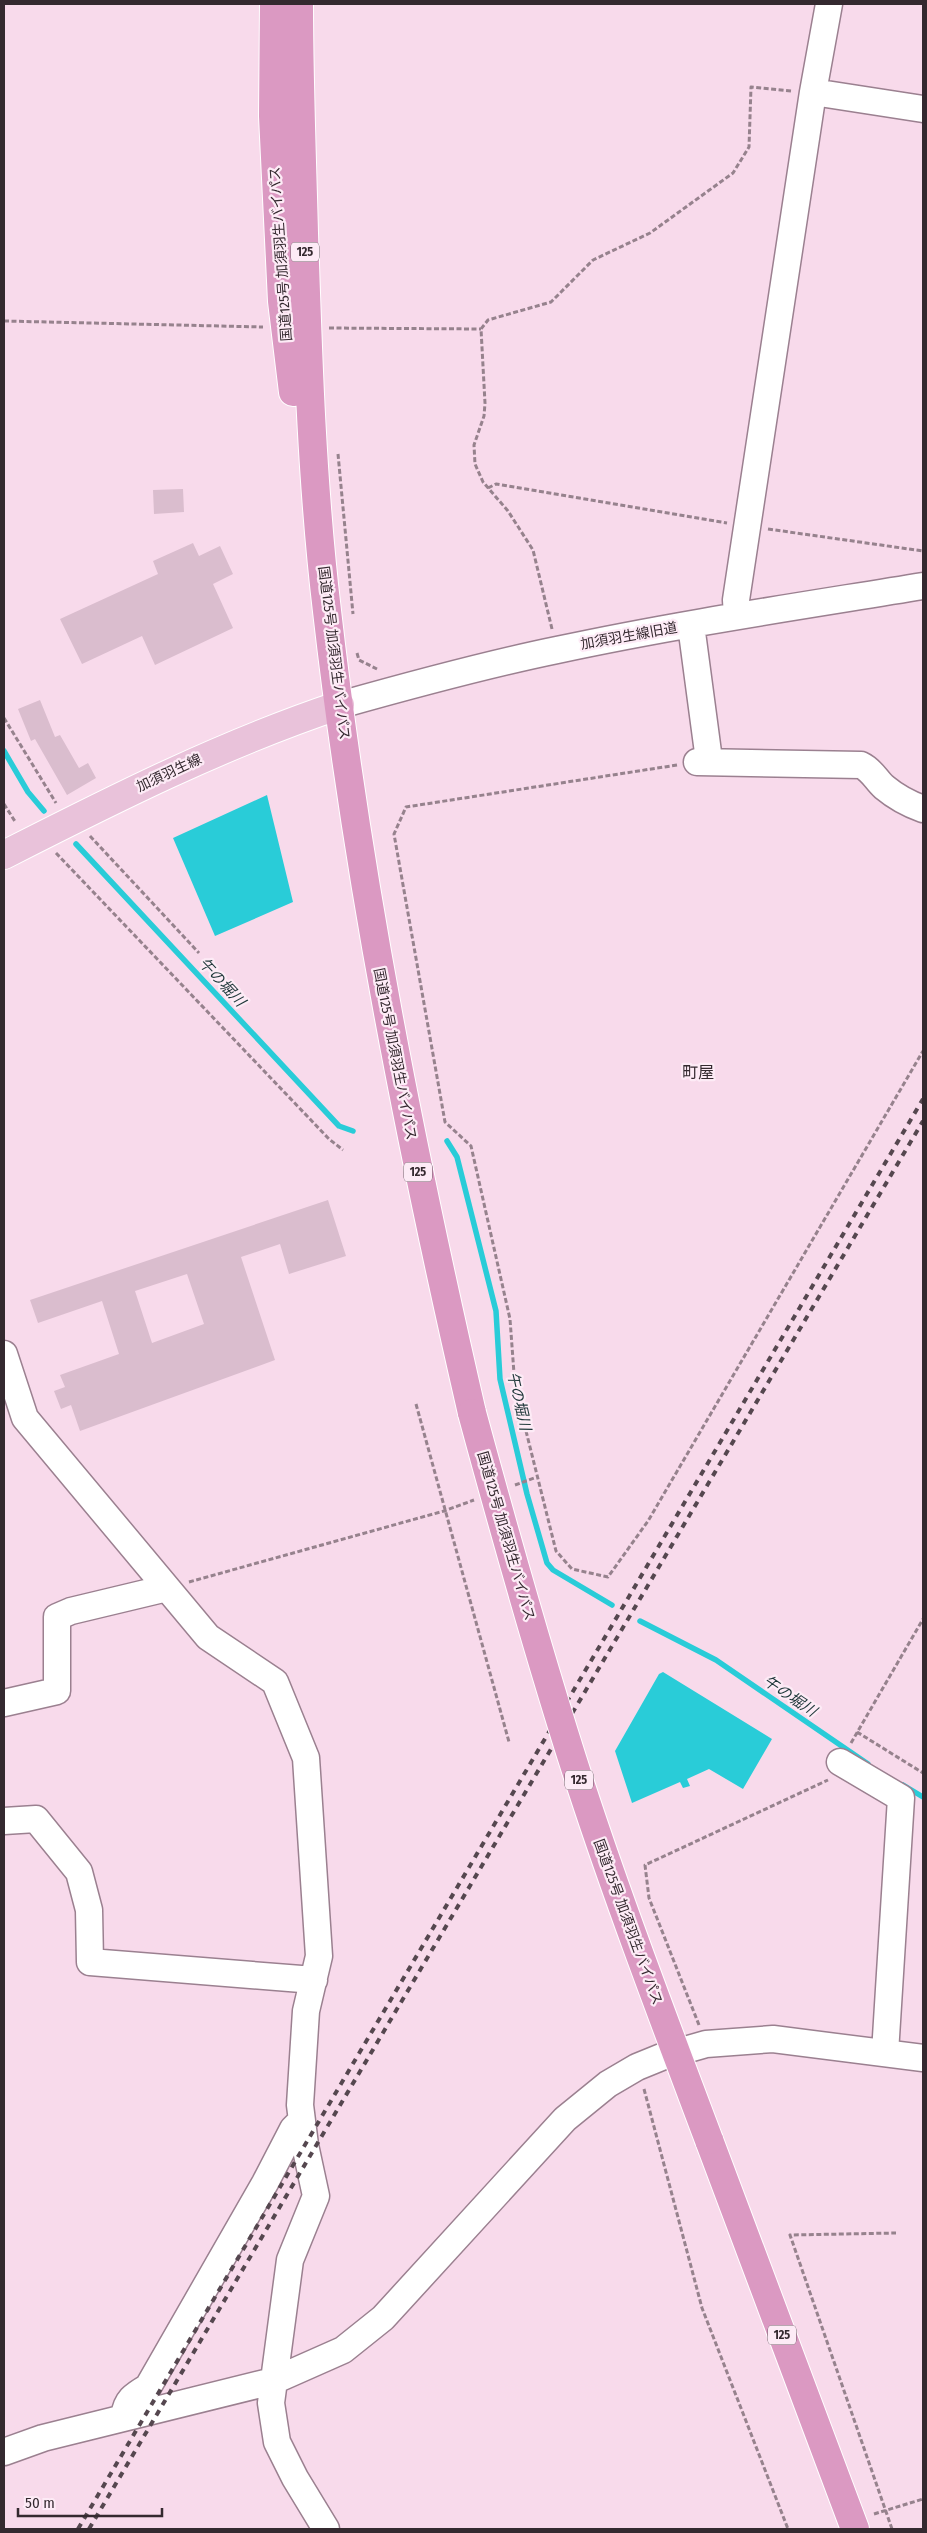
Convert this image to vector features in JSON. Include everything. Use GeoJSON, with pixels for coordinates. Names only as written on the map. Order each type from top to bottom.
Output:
{"type":"FeatureCollection","features":[{"type":"Feature","properties":{"kind":"highway","name":"国道125号 加須羽生バイパス"},"geometry":{"type":"LineString","coordinates":[[274,4],[273,116],[282,301],[315,328]]}},
{"type":"Feature","properties":{"kind":"highway","name":"国道125号 加須羽生バイパス"},"geometry":{"type":"LineString","coordinates":[[299,4],[315,328],[316,501],[327,612],[371,930],[429,1225],[472,1413],[522,1592],[581,1785],[648,1977],[853,2525]]}},
{"type":"Feature","properties":{"kind":"main road","name":"加須羽生線"},"geometry":{"type":"LineString","coordinates":[[4,855],[75,818],[212,753],[280,725],[340,705]]}},
{"type":"Feature","properties":{"kind":"street"},"geometry":{"type":"LineString","coordinates":[[737,616],[736,600],[747,526],[828,4]]}},
{"type":"Feature","properties":{"kind":"street"},"geometry":{"type":"LineString","coordinates":[[813,92],[923,109]]}},
{"type":"Feature","properties":{"kind":"street","name":"加須羽生線旧道"},"geometry":{"type":"LineString","coordinates":[[340,705],[422,682],[557,650],[737,616],[923,586]]}},
{"type":"Feature","properties":{"kind":"street"},"geometry":{"type":"LineString","coordinates":[[691,625],[703,761],[861,765],[869,769],[883,786],[895,795],[923,809]]}},
{"type":"Feature","properties":{"kind":"street"},"geometry":{"type":"LineString","coordinates":[[4,1354],[25,1418],[208,1637],[275,1682],[306,1758],[319,1956],[306,2012],[301,2121],[316,2196],[290,2260],[271,2403],[277,2442],[294,2478],[326,2529]]}},
{"type":"Feature","properties":{"kind":"street"},"geometry":{"type":"LineString","coordinates":[[4,1703],[57,1691],[57,1617],[70,1611],[167,1588]]}},
{"type":"Feature","properties":{"kind":"street"},"geometry":{"type":"LineString","coordinates":[[840,1762],[901,1798],[885,2053]]}},
{"type":"Feature","properties":{"kind":"street"},"geometry":{"type":"LineString","coordinates":[[4,1821],[36,1819],[79,1872],[89,1910],[90,1962],[314,1980]]}},
{"type":"Feature","properties":{"kind":"street"},"geometry":{"type":"LineString","coordinates":[[4,2452],[42,2438],[273,2381],[343,2350],[383,2318],[565,2119],[608,2084],[637,2067],[664,2056],[706,2044],[744,2040],[788,2040],[923,2058]]}},
{"type":"Feature","properties":{"kind":"street"},"geometry":{"type":"LineString","coordinates":[[124,2417],[125,2406],[130,2398],[148,2387],[294,2129],[301,2121]]}},
{"type":"Feature","properties":{"kind":"path"},"geometry":{"type":"LineString","coordinates":[[557,650],[533,550],[508,511],[482,482],[475,464],[474,445],[484,416],[485,403],[481,329],[488,320],[551,302],[593,260],[650,233],[734,172],[750,147],[751,87],[813,92]]}},
{"type":"Feature","properties":{"kind":"path"},"geometry":{"type":"LineString","coordinates":[[4,321],[315,328],[481,329]]}},
{"type":"Feature","properties":{"kind":"path"},"geometry":{"type":"LineString","coordinates":[[338,444],[353,619]]}},
{"type":"Feature","properties":{"kind":"path"},"geometry":{"type":"LineString","coordinates":[[488,488],[496,484],[747,526],[923,551]]}},
{"type":"Feature","properties":{"kind":"path"},"geometry":{"type":"LineString","coordinates":[[356,648],[359,660],[377,669]]}},
{"type":"Feature","properties":{"kind":"path"},"geometry":{"type":"LineString","coordinates":[[4,718],[60,810],[75,818],[108,857],[199,953]]}},
{"type":"Feature","properties":{"kind":"path"},"geometry":{"type":"LineString","coordinates":[[703,761],[406,807],[394,834],[445,1122],[471,1146],[510,1320],[515,1387],[556,1551],[572,1569],[608,1577],[648,1521],[923,1051]]}},
{"type":"Feature","properties":{"kind":"path"},"geometry":{"type":"LineString","coordinates":[[43,834],[53,849],[99,898],[336,1146],[343,1150]]}},
{"type":"Feature","properties":{"kind":"path"},"geometry":{"type":"LineString","coordinates":[[416,1404],[509,1742]]}},
{"type":"Feature","properties":{"kind":"path"},"geometry":{"type":"LineString","coordinates":[[509,1487],[537,1477]]}},
{"type":"Feature","properties":{"kind":"path"},"geometry":{"type":"LineString","coordinates":[[167,1588],[444,1511],[481,1497]]}},
{"type":"Feature","properties":{"kind":"path"},"geometry":{"type":"LineString","coordinates":[[706,2044],[649,1898],[645,1865],[830,1779],[923,1618]]}},
{"type":"Feature","properties":{"kind":"path"},"geometry":{"type":"LineString","coordinates":[[857,1732],[923,1773]]}},
{"type":"Feature","properties":{"kind":"path"},"geometry":{"type":"LineString","coordinates":[[637,2067],[702,2308],[788,2529]]}},
{"type":"Feature","properties":{"kind":"path"},"geometry":{"type":"LineString","coordinates":[[892,2529],[790,2235],[896,2233]]}},
{"type":"Feature","properties":{"kind":"path"},"geometry":{"type":"LineString","coordinates":[[853,2525],[886,2510],[923,2499]]}},
{"type":"Feature","properties":{"kind":"water"},"geometry":{"type":"Polygon","coordinates":[[[267,795],[293,902],[215,936],[173,838],[267,795]]]}},
{"type":"Feature","properties":{"kind":"water"},"geometry":{"type":"Polygon","coordinates":[[[663,1672],[772,1739],[743,1789],[709,1769],[687,1779],[690,1786],[683,1788],[680,1782],[632,1803],[615,1751],[659,1674],[663,1672]]]}},
{"type":"Feature","properties":{"kind":"building"},"geometry":{"type":"Polygon","coordinates":[[[183,489],[184,512],[154,514],[153,490],[183,489]]]}},
{"type":"Feature","properties":{"kind":"building"},"geometry":{"type":"Polygon","coordinates":[[[193,543],[199,556],[220,546],[233,574],[213,584],[233,628],[155,665],[142,636],[82,664],[60,619],[158,574],[153,561],[193,543]]]}},
{"type":"Feature","properties":{"kind":"building"},"geometry":{"type":"Polygon","coordinates":[[[40,700],[55,737],[60,735],[79,768],[88,763],[96,778],[67,795],[35,739],[31,741],[18,709],[40,700]]]}},
{"type":"Feature","properties":{"kind":"building"},"geometry":{"type":"Polygon","coordinates":[[[328,1200],[346,1256],[289,1274],[280,1244],[241,1257],[275,1360],[80,1431],[71,1405],[61,1409],[54,1391],[65,1387],[60,1375],[119,1354],[102,1301],[38,1323],[30,1300],[328,1200]],[[187,1274],[135,1291],[152,1343],[204,1324],[187,1274]]]}},
{"type":"Feature","properties":{"kind":"waterway","name":"午の堀川"},"geometry":{"type":"LineString","coordinates":[[4,751],[28,792],[44,811]]}},
{"type":"Feature","properties":{"kind":"waterway","name":"午の堀川"},"geometry":{"type":"LineString","coordinates":[[76,844],[339,1126],[353,1131]]}},
{"type":"Feature","properties":{"kind":"waterway","name":"午の堀川"},"geometry":{"type":"LineString","coordinates":[[447,1141],[457,1157],[496,1311],[500,1379],[527,1494],[547,1563],[553,1570],[612,1605]]}},
{"type":"Feature","properties":{"kind":"waterway","name":"午の堀川"},"geometry":{"type":"LineString","coordinates":[[640,1621],[716,1660],[868,1764]]}},
{"type":"Feature","properties":{"kind":"waterway","name":"午の堀川"},"geometry":{"type":"LineString","coordinates":[[903,1785],[923,1797]]}},
{"type":"Feature","properties":{"kind":"railway"},"geometry":{"type":"LineString","coordinates":[[78,2529],[923,1099]]}},
{"type":"Feature","properties":{"kind":"railway"},"geometry":{"type":"LineString","coordinates":[[89,2529],[923,1121]]}},
{"type":"Feature","properties":{"kind":"district","name":"町屋"},"geometry":{"type":"Point","coordinates":[698,1072]}}]}
